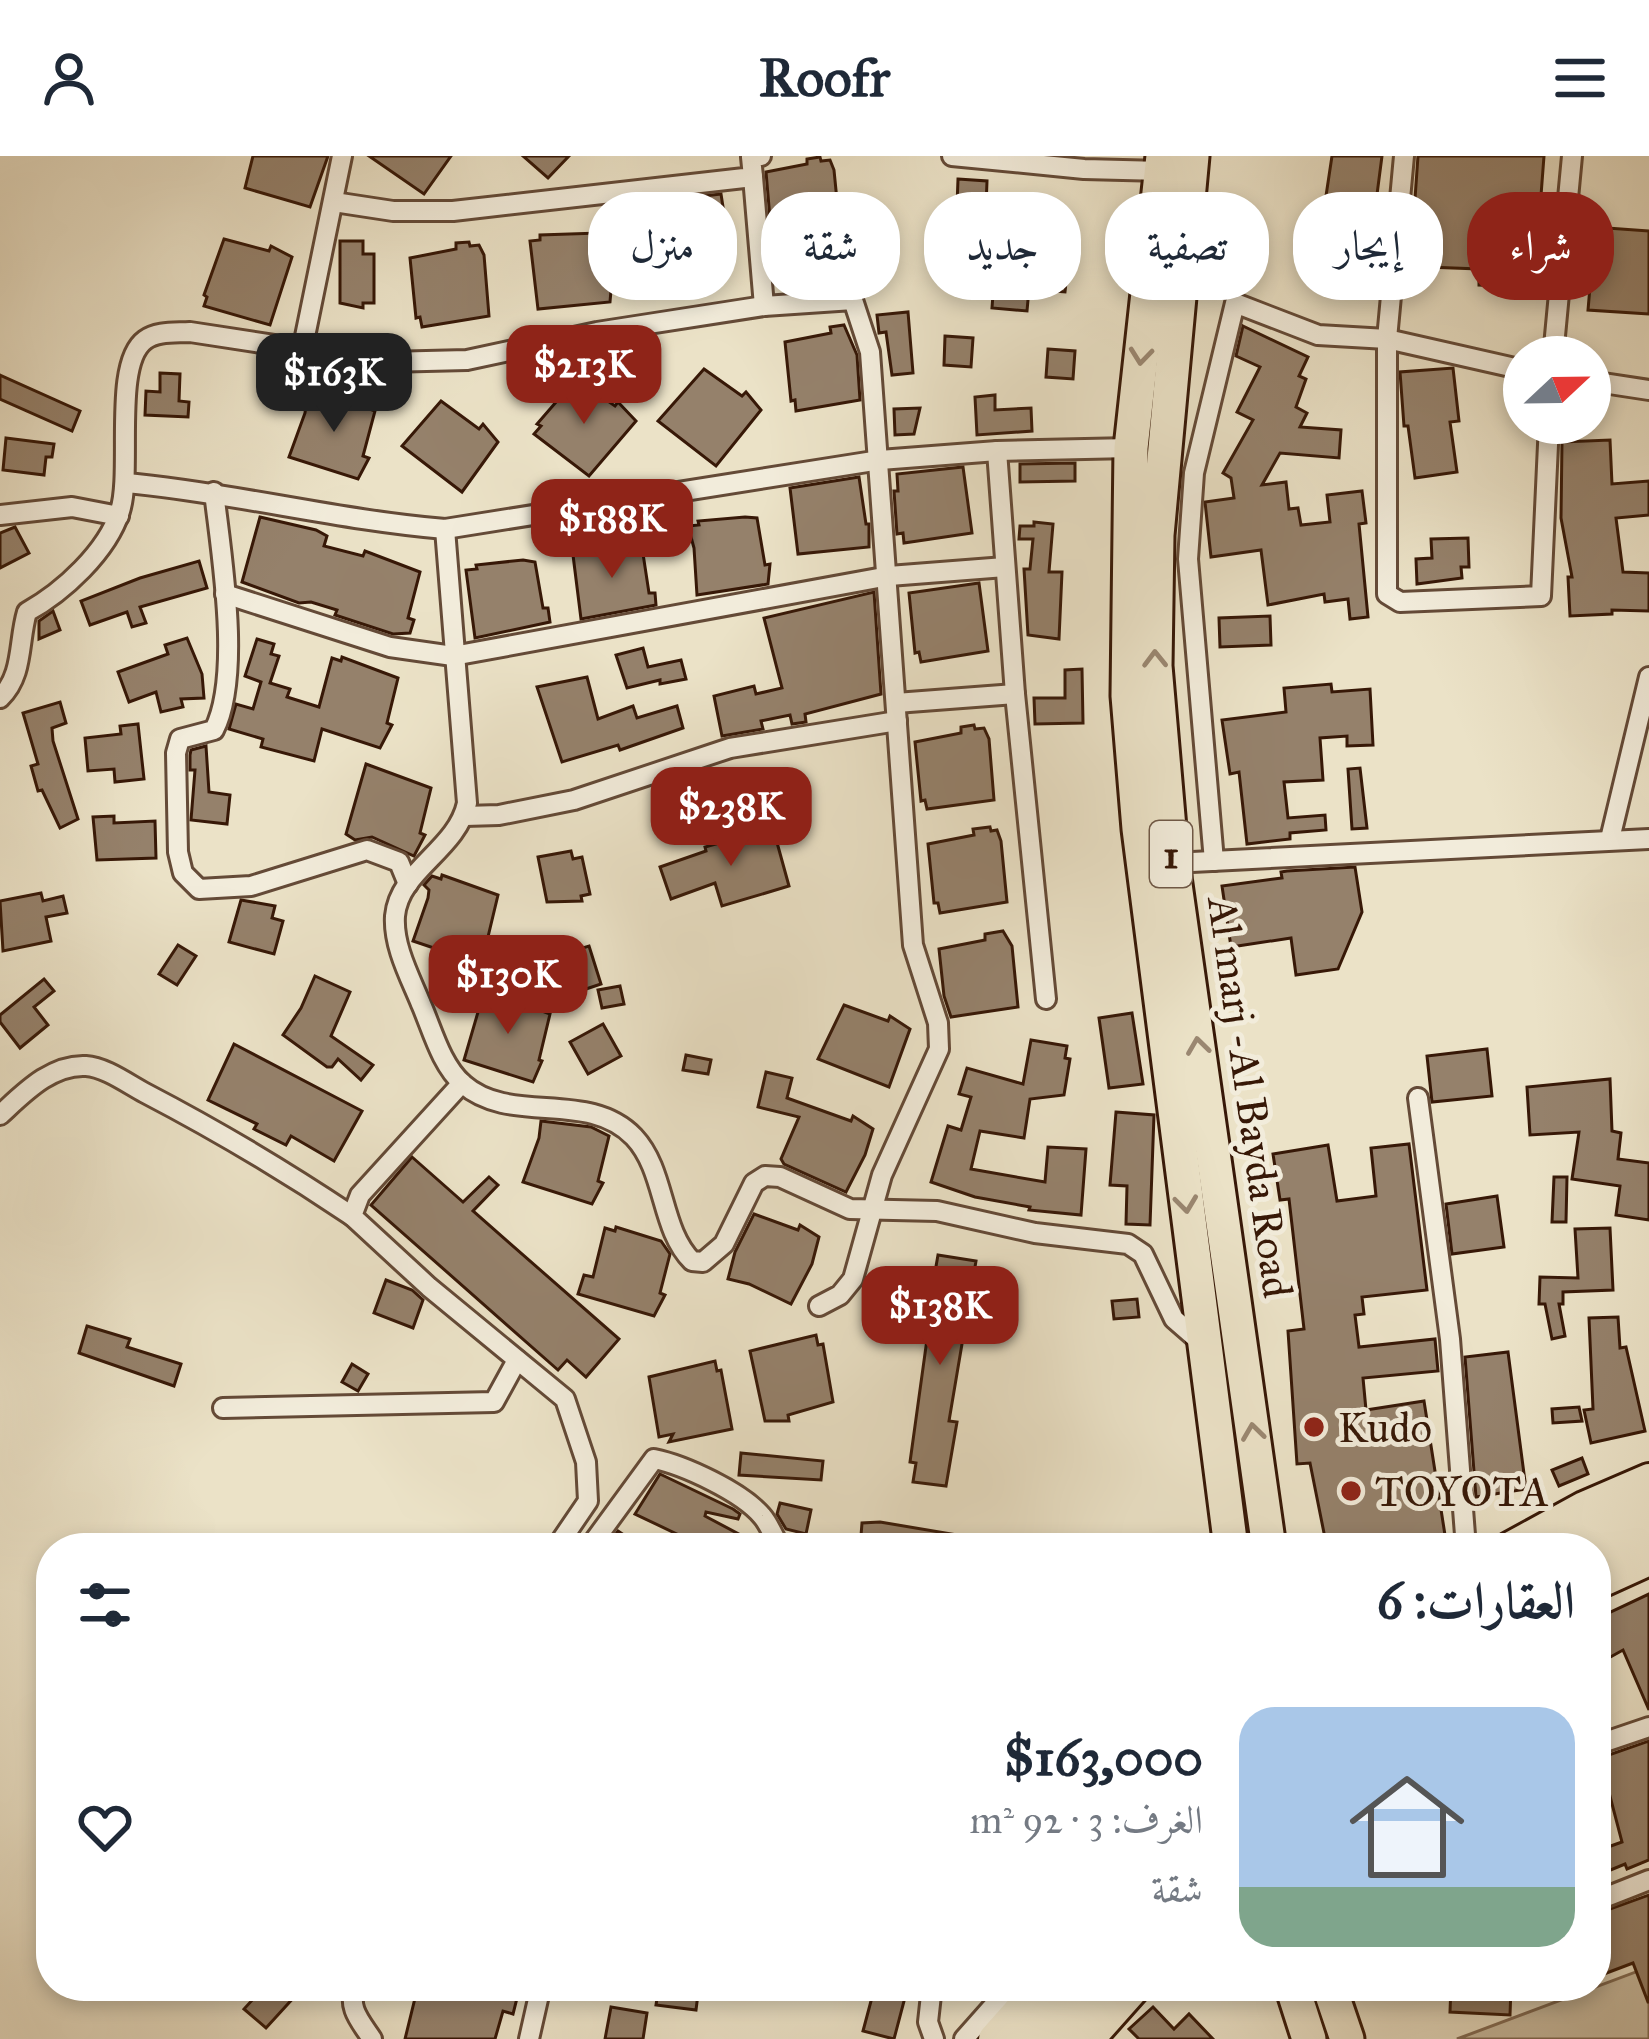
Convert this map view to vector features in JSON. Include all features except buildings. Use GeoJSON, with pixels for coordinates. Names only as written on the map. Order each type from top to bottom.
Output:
{"type":"FeatureCollection","features":[{"type":"Feature","properties":{"kind":"highway","name":"Al marj -Al Bayda Road"},"geometry":{"type":"LineString","coordinates":[[1173,161],[1131,448],[1126,630],[1132,763],[1229,1533]]}},
{"type":"Feature","properties":{"kind":"highway","name":"Al marj -Al Bayda Road"},"geometry":{"type":"LineString","coordinates":[[1173,161],[1155,601],[1158,732],[1172,863],[1267,1533]]}},
{"type":"Feature","properties":{"kind":"highway"},"geometry":{"type":"LineString","coordinates":[[1297,2001],[1309,2039]]}},
{"type":"Feature","properties":{"kind":"highway"},"geometry":{"type":"LineString","coordinates":[[1334,2001],[1347,2039]]}},
{"type":"Feature","properties":{"kind":"main road"},"geometry":{"type":"LineString","coordinates":[[1536,1533],[1649,1479]]}},
{"type":"Feature","properties":{"kind":"main road"},"geometry":{"type":"LineString","coordinates":[[1592,1533],[1649,1507]]}},
{"type":"Feature","properties":{"kind":"main road"},"geometry":{"type":"LineString","coordinates":[[1611,1549],[1649,1533]]}},
{"type":"Feature","properties":{"kind":"main road"},"geometry":{"type":"LineString","coordinates":[[1611,1577],[1649,1560]]}},
{"type":"Feature","properties":{"kind":"main road"},"geometry":{"type":"LineString","coordinates":[[994,2039],[1028,2001]]}},
{"type":"Feature","properties":{"kind":"main road"},"geometry":{"type":"LineString","coordinates":[[1026,2039],[1060,2001]]}},
{"type":"Feature","properties":{"kind":"main road"},"geometry":{"type":"LineString","coordinates":[[1059,2039],[1093,2001]]}},
{"type":"Feature","properties":{"kind":"main road"},"geometry":{"type":"LineString","coordinates":[[1090,2039],[1123,2001]]}},
{"type":"Feature","properties":{"kind":"street"},"geometry":{"type":"LineString","coordinates":[[302,351],[342,156]]}},
{"type":"Feature","properties":{"kind":"street"},"geometry":{"type":"LineString","coordinates":[[334,202],[393,212],[453,211],[752,163],[761,156]]}},
{"type":"Feature","properties":{"kind":"street"},"geometry":{"type":"LineString","coordinates":[[952,156],[1084,169],[1173,161]]}},
{"type":"Feature","properties":{"kind":"street"},"geometry":{"type":"LineString","coordinates":[[1404,156],[1387,339],[1387,594],[1400,602],[1541,596],[1548,444]]}},
{"type":"Feature","properties":{"kind":"street"},"geometry":{"type":"LineString","coordinates":[[1554,336],[1573,156]]}},
{"type":"Feature","properties":{"kind":"street"},"geometry":{"type":"LineString","coordinates":[[752,163],[764,306]]}},
{"type":"Feature","properties":{"kind":"street"},"geometry":{"type":"LineString","coordinates":[[0,698],[16,673],[28,612],[61,590],[119,516],[127,483],[127,386],[132,356],[145,340],[162,333],[190,332],[386,362],[467,360],[597,332],[764,306],[854,300],[870,352],[880,460],[913,945],[938,1023],[939,1049],[895,1146],[853,1279],[840,1295],[820,1306]]}},
{"type":"Feature","properties":{"kind":"street"},"geometry":{"type":"LineString","coordinates":[[1214,861],[1188,560],[1194,473],[1234,303],[1318,335],[1387,339],[1503,365]]}},
{"type":"Feature","properties":{"kind":"street"},"geometry":{"type":"LineString","coordinates":[[1611,384],[1649,390]]}},
{"type":"Feature","properties":{"kind":"street"},"geometry":{"type":"LineString","coordinates":[[127,483],[214,491],[381,523],[445,529],[880,460],[1131,448]]}},
{"type":"Feature","properties":{"kind":"street"},"geometry":{"type":"LineString","coordinates":[[997,451],[1015,694],[1046,999]]}},
{"type":"Feature","properties":{"kind":"street"},"geometry":{"type":"LineString","coordinates":[[214,491],[226,594],[225,681],[214,730],[180,739],[176,753],[178,852],[183,873],[199,889],[251,886],[368,850],[399,862],[408,884]]}},
{"type":"Feature","properties":{"kind":"street"},"geometry":{"type":"LineString","coordinates":[[0,514],[72,507],[119,516]]}},
{"type":"Feature","properties":{"kind":"street"},"geometry":{"type":"LineString","coordinates":[[445,529],[467,803],[453,838],[408,884],[395,918],[398,943],[444,1057],[462,1083],[504,1105],[596,1115],[635,1138],[658,1179],[678,1241],[692,1261],[703,1262],[724,1244],[749,1190],[765,1176],[790,1180],[850,1209],[937,1211],[1035,1233],[1128,1244],[1143,1254],[1174,1319],[1205,1346]]}},
{"type":"Feature","properties":{"kind":"street"},"geometry":{"type":"LineString","coordinates":[[226,594],[390,647],[453,656],[517,648],[889,576],[1005,567]]}},
{"type":"Feature","properties":{"kind":"street"},"geometry":{"type":"LineString","coordinates":[[1610,839],[1640,744],[1649,677]]}},
{"type":"Feature","properties":{"kind":"street"},"geometry":{"type":"LineString","coordinates":[[465,815],[499,815],[574,800],[730,748],[897,712],[1015,694]]}},
{"type":"Feature","properties":{"kind":"street"},"geometry":{"type":"LineString","coordinates":[[1172,863],[1649,839]]}},
{"type":"Feature","properties":{"kind":"street"},"geometry":{"type":"LineString","coordinates":[[0,1115],[32,1085],[61,1070],[88,1065],[194,1118],[352,1216],[429,1288],[566,1399],[586,1462],[588,1501],[566,1533]]}},
{"type":"Feature","properties":{"kind":"street"},"geometry":{"type":"LineString","coordinates":[[352,1216],[360,1195],[462,1083]]}},
{"type":"Feature","properties":{"kind":"street"},"geometry":{"type":"LineString","coordinates":[[1418,1098],[1450,1340],[1465,1533]]}},
{"type":"Feature","properties":{"kind":"street"},"geometry":{"type":"LineString","coordinates":[[223,1408],[494,1402],[517,1360]]}},
{"type":"Feature","properties":{"kind":"street"},"geometry":{"type":"LineString","coordinates":[[600,1533],[654,1459],[748,1501],[767,1521],[770,1533]]}},
{"type":"Feature","properties":{"kind":"street"},"geometry":{"type":"LineString","coordinates":[[1611,1740],[1649,1727]]}},
{"type":"Feature","properties":{"kind":"street"},"geometry":{"type":"LineString","coordinates":[[1611,1895],[1649,1880]]}},
{"type":"Feature","properties":{"kind":"street"},"geometry":{"type":"LineString","coordinates":[[353,2001],[354,2012],[372,2039]]}},
{"type":"Feature","properties":{"kind":"street"},"geometry":{"type":"LineString","coordinates":[[529,2039],[538,2001]]}},
{"type":"Feature","properties":{"kind":"street"},"geometry":{"type":"LineString","coordinates":[[930,2001],[928,2022],[934,2039]]}},
{"type":"Feature","properties":{"kind":"street"},"geometry":{"type":"LineString","coordinates":[[964,2039],[997,2001]]}},
{"type":"Feature","properties":{"kind":"shaded area"},"geometry":{"type":"Polygon","coordinates":[[[1649,1967],[1649,2039],[1457,2039],[1558,2001],[1611,2001],[1611,1981],[1649,1967]]]}},
{"type":"Feature","properties":{"kind":"place","name":"Kudo"},"geometry":{"type":"Point","coordinates":[1314,1427]}},
{"type":"Feature","properties":{"kind":"place","name":"TOYOTA"},"geometry":{"type":"Point","coordinates":[1351,1491]}}]}
